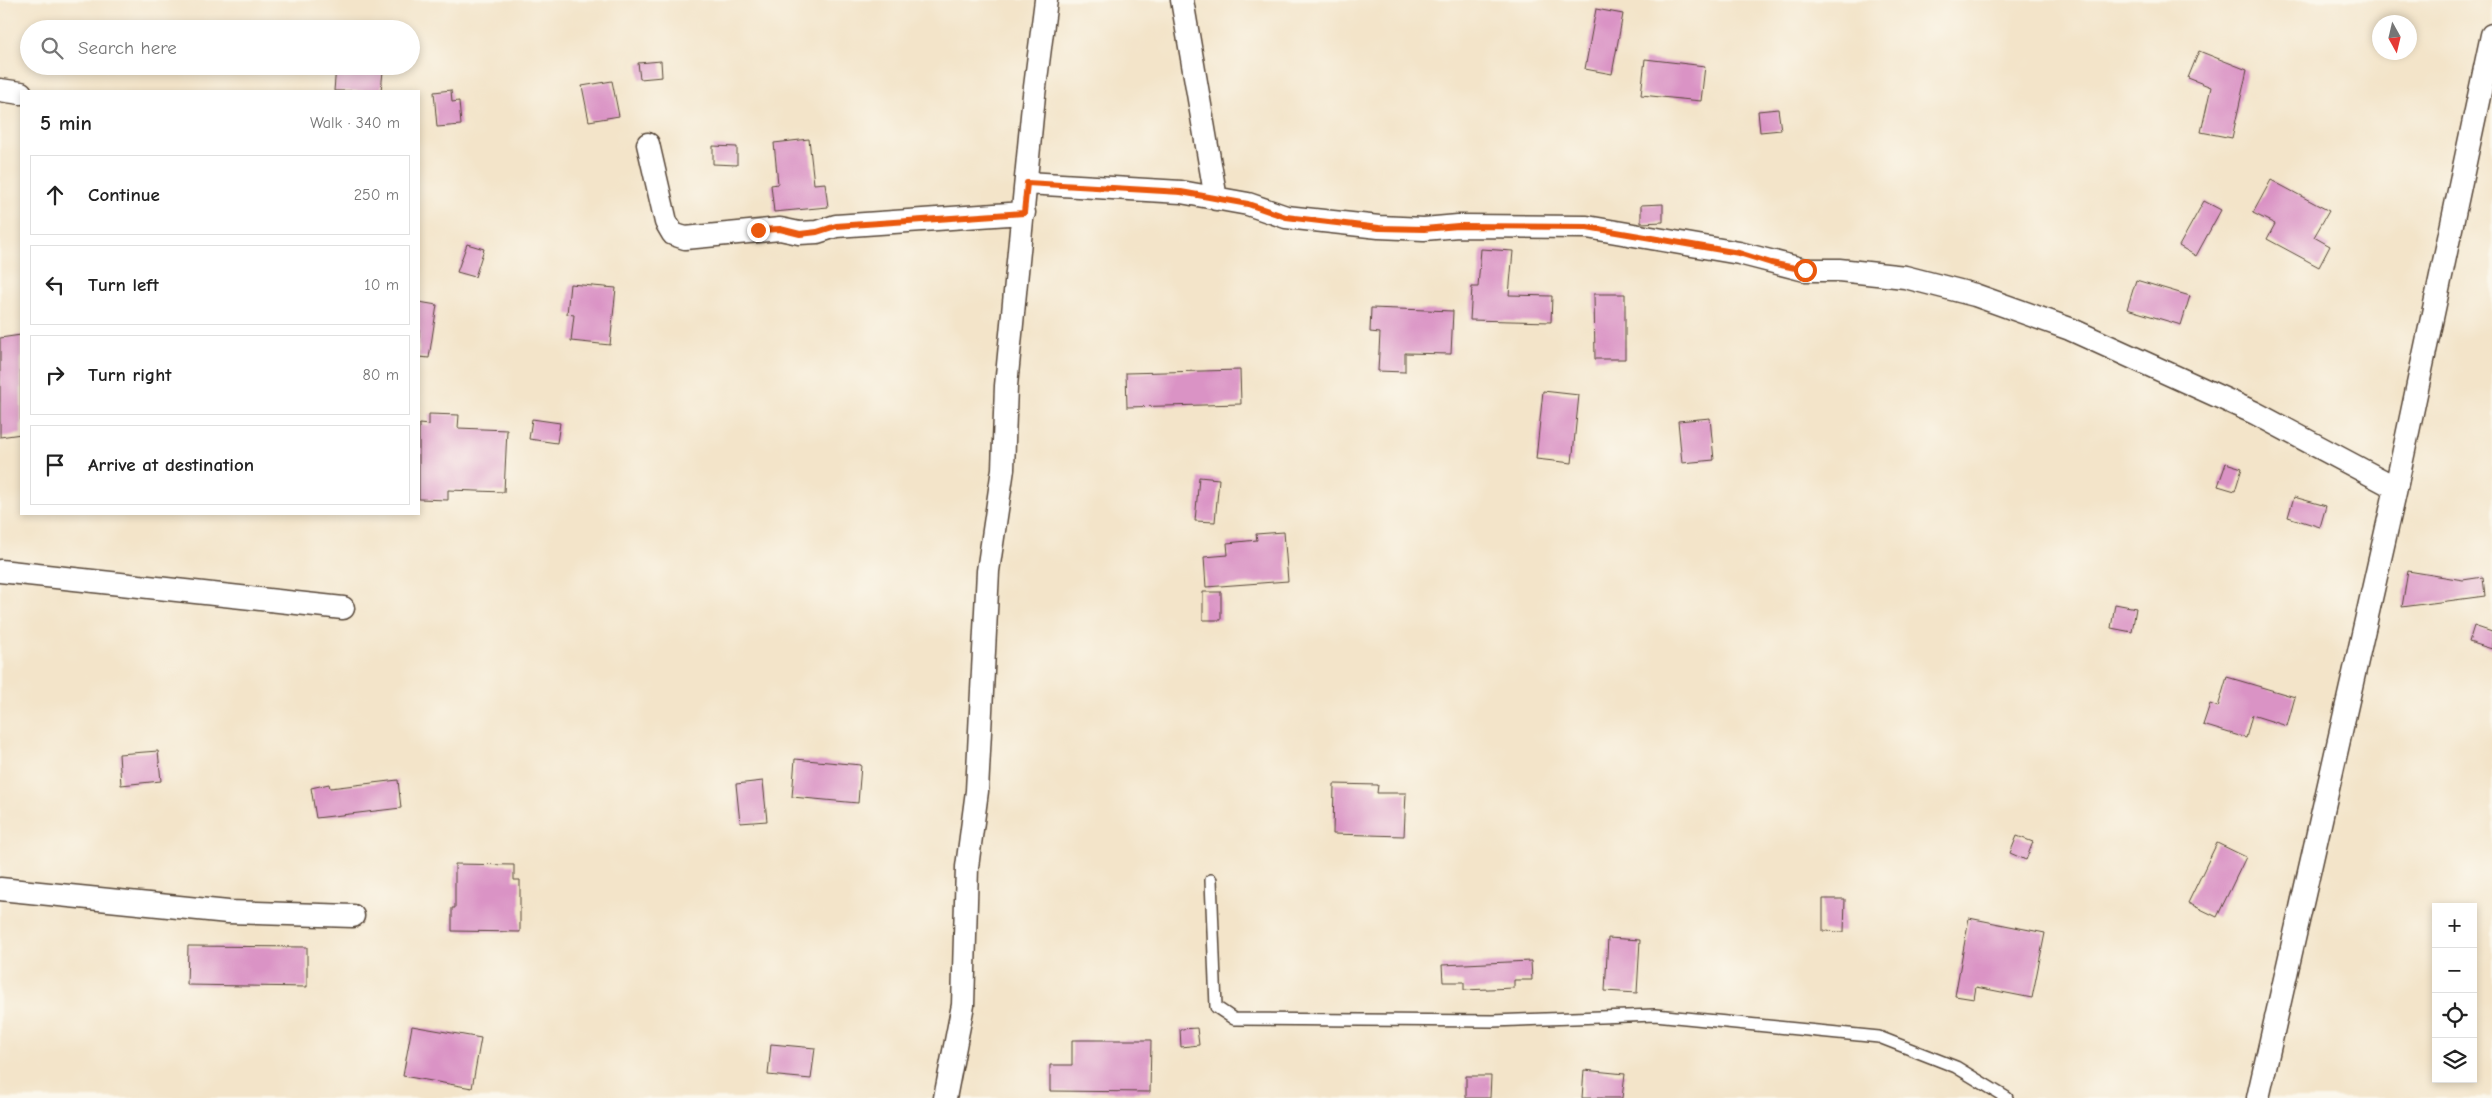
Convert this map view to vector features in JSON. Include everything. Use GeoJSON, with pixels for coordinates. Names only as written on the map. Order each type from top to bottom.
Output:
{"type":"FeatureCollection","features":[{"type":"Feature","properties":{"kind":"street"},"geometry":{"type":"LineString","coordinates":[[945,1098],[963,1005],[967,867],[977,791],[988,571],[1003,469],[1006,386],[1034,95],[1046,0]]}},
{"type":"Feature","properties":{"kind":"street"},"geometry":{"type":"LineString","coordinates":[[1182,0],[1216,199]]}},
{"type":"Feature","properties":{"kind":"street"},"geometry":{"type":"LineString","coordinates":[[2258,1098],[2396,488],[2492,35]]}},
{"type":"Feature","properties":{"kind":"street"},"geometry":{"type":"LineString","coordinates":[[0,90],[20,93]]}},
{"type":"Feature","properties":{"kind":"street"},"geometry":{"type":"LineString","coordinates":[[648,144],[666,222],[673,234],[685,238],[780,229],[800,234],[817,232],[836,226],[1024,213]]}},
{"type":"Feature","properties":{"kind":"street"},"geometry":{"type":"LineString","coordinates":[[1027,183],[1181,192],[1248,204],[1286,217],[1379,228],[1424,229],[1458,226],[1587,227],[1739,253],[1771,263],[1805,270],[1839,270],[1905,277],[1975,295],[2070,329],[2255,413],[2396,488]]}},
{"type":"Feature","properties":{"kind":"street"},"geometry":{"type":"LineString","coordinates":[[0,571],[344,608]]}},
{"type":"Feature","properties":{"kind":"street"},"geometry":{"type":"LineString","coordinates":[[0,889],[228,912],[353,916]]}},
{"type":"Feature","properties":{"kind":"lane"},"geometry":{"type":"LineString","coordinates":[[1211,880],[1216,1007],[1234,1019],[1494,1021],[1654,1015],[1879,1037],[1956,1067],[2007,1098]]}},
{"type":"Feature","properties":{"kind":"building"},"geometry":{"type":"Polygon","coordinates":[[[1596,9],[1623,14],[1612,74],[1585,69],[1596,9]]]}},
{"type":"Feature","properties":{"kind":"building"},"geometry":{"type":"Polygon","coordinates":[[[2199,51],[2247,70],[2232,138],[2201,132],[2211,87],[2188,78],[2199,51]]]}},
{"type":"Feature","properties":{"kind":"building"},"geometry":{"type":"Polygon","coordinates":[[[1645,59],[1705,66],[1701,101],[1641,95],[1645,59]]]}},
{"type":"Feature","properties":{"kind":"building"},"geometry":{"type":"Polygon","coordinates":[[[661,61],[662,77],[640,79],[638,63],[661,61]]]}},
{"type":"Feature","properties":{"kind":"building"},"geometry":{"type":"Polygon","coordinates":[[[335,75],[383,75],[381,90],[334,90],[335,75]]]}},
{"type":"Feature","properties":{"kind":"building"},"geometry":{"type":"Polygon","coordinates":[[[612,81],[619,116],[589,121],[582,86],[612,81]]]}},
{"type":"Feature","properties":{"kind":"building"},"geometry":{"type":"Polygon","coordinates":[[[451,90],[452,102],[459,101],[461,125],[437,127],[434,92],[451,90]]]}},
{"type":"Feature","properties":{"kind":"building"},"geometry":{"type":"Polygon","coordinates":[[[1778,109],[1781,130],[1760,132],[1758,111],[1778,109]]]}},
{"type":"Feature","properties":{"kind":"building"},"geometry":{"type":"Polygon","coordinates":[[[809,139],[814,184],[825,183],[828,207],[774,212],[771,185],[778,184],[774,143],[809,139]]]}},
{"type":"Feature","properties":{"kind":"building"},"geometry":{"type":"Polygon","coordinates":[[[713,146],[737,147],[737,165],[713,164],[713,146]]]}},
{"type":"Feature","properties":{"kind":"building"},"geometry":{"type":"Polygon","coordinates":[[[2271,180],[2329,211],[2314,237],[2330,246],[2319,267],[2267,239],[2275,224],[2253,213],[2271,180]]]}},
{"type":"Feature","properties":{"kind":"building"},"geometry":{"type":"Polygon","coordinates":[[[2204,201],[2221,210],[2196,256],[2179,246],[2204,201]]]}},
{"type":"Feature","properties":{"kind":"building"},"geometry":{"type":"Polygon","coordinates":[[[1663,204],[1663,222],[1641,223],[1641,205],[1663,204]]]}},
{"type":"Feature","properties":{"kind":"building"},"geometry":{"type":"Polygon","coordinates":[[[467,244],[484,249],[475,277],[457,272],[467,244]]]}},
{"type":"Feature","properties":{"kind":"building"},"geometry":{"type":"Polygon","coordinates":[[[1481,249],[1513,251],[1509,295],[1552,296],[1551,322],[1470,320],[1472,287],[1478,287],[1481,249]]]}},
{"type":"Feature","properties":{"kind":"building"},"geometry":{"type":"Polygon","coordinates":[[[2136,280],[2190,296],[2181,325],[2127,309],[2136,280]]]}},
{"type":"Feature","properties":{"kind":"building"},"geometry":{"type":"Polygon","coordinates":[[[570,284],[616,288],[610,345],[571,341],[574,315],[567,314],[570,284]]]}},
{"type":"Feature","properties":{"kind":"building"},"geometry":{"type":"Polygon","coordinates":[[[1594,294],[1625,294],[1625,359],[1595,359],[1594,294]]]}},
{"type":"Feature","properties":{"kind":"building"},"geometry":{"type":"Polygon","coordinates":[[[420,302],[437,305],[429,358],[420,357],[420,302]]]}},
{"type":"Feature","properties":{"kind":"building"},"geometry":{"type":"Polygon","coordinates":[[[1371,308],[1453,311],[1451,354],[1405,353],[1405,372],[1378,371],[1380,333],[1370,332],[1371,308]]]}},
{"type":"Feature","properties":{"kind":"building"},"geometry":{"type":"Polygon","coordinates":[[[20,335],[20,434],[0,437],[0,338],[20,335]]]}},
{"type":"Feature","properties":{"kind":"building"},"geometry":{"type":"Polygon","coordinates":[[[1240,370],[1241,404],[1127,407],[1126,373],[1240,370]]]}},
{"type":"Feature","properties":{"kind":"building"},"geometry":{"type":"Polygon","coordinates":[[[1543,391],[1579,395],[1572,463],[1536,459],[1543,391]]]}},
{"type":"Feature","properties":{"kind":"building"},"geometry":{"type":"Polygon","coordinates":[[[429,414],[459,415],[458,428],[507,430],[504,492],[448,490],[448,500],[420,499],[420,424],[429,425],[429,414]]]}},
{"type":"Feature","properties":{"kind":"building"},"geometry":{"type":"Polygon","coordinates":[[[1710,418],[1714,460],[1682,463],[1678,421],[1710,418]]]}},
{"type":"Feature","properties":{"kind":"building"},"geometry":{"type":"Polygon","coordinates":[[[532,419],[560,423],[557,443],[529,439],[532,419]]]}},
{"type":"Feature","properties":{"kind":"building"},"geometry":{"type":"Polygon","coordinates":[[[2226,463],[2242,468],[2235,491],[2218,486],[2226,463]]]}},
{"type":"Feature","properties":{"kind":"building"},"geometry":{"type":"Polygon","coordinates":[[[1199,477],[1219,479],[1215,522],[1195,521],[1199,477]]]}},
{"type":"Feature","properties":{"kind":"building"},"geometry":{"type":"Polygon","coordinates":[[[2294,497],[2326,506],[2320,527],[2288,517],[2294,497]]]}},
{"type":"Feature","properties":{"kind":"building"},"geometry":{"type":"Polygon","coordinates":[[[1284,532],[1288,581],[1206,587],[1204,557],[1228,555],[1227,543],[1257,540],[1256,534],[1284,532]]]}},
{"type":"Feature","properties":{"kind":"building"},"geometry":{"type":"Polygon","coordinates":[[[2408,571],[2463,580],[2483,577],[2485,596],[2402,607],[2408,571]]]}},
{"type":"Feature","properties":{"kind":"building"},"geometry":{"type":"Polygon","coordinates":[[[1203,592],[1221,592],[1221,620],[1203,620],[1203,592]]]}},
{"type":"Feature","properties":{"kind":"building"},"geometry":{"type":"Polygon","coordinates":[[[2115,604],[2136,608],[2132,632],[2111,628],[2115,604]]]}},
{"type":"Feature","properties":{"kind":"building"},"geometry":{"type":"Polygon","coordinates":[[[2474,626],[2492,632],[2492,649],[2469,642],[2474,626]]]}},
{"type":"Feature","properties":{"kind":"building"},"geometry":{"type":"Polygon","coordinates":[[[2227,677],[2295,697],[2287,726],[2252,715],[2246,738],[2203,725],[2210,704],[2218,707],[2227,677]]]}},
{"type":"Feature","properties":{"kind":"building"},"geometry":{"type":"Polygon","coordinates":[[[158,751],[161,781],[121,785],[119,754],[158,751]]]}},
{"type":"Feature","properties":{"kind":"building"},"geometry":{"type":"Polygon","coordinates":[[[795,759],[861,765],[858,803],[792,797],[795,759]]]}},
{"type":"Feature","properties":{"kind":"building"},"geometry":{"type":"Polygon","coordinates":[[[398,780],[401,808],[316,818],[311,788],[329,784],[330,788],[398,780]]]}},
{"type":"Feature","properties":{"kind":"building"},"geometry":{"type":"Polygon","coordinates":[[[763,781],[767,821],[740,823],[736,784],[763,781]]]}},
{"type":"Feature","properties":{"kind":"building"},"geometry":{"type":"Polygon","coordinates":[[[1334,784],[1378,785],[1377,793],[1406,793],[1404,836],[1333,834],[1334,784]]]}},
{"type":"Feature","properties":{"kind":"building"},"geometry":{"type":"Polygon","coordinates":[[[2017,836],[2033,842],[2026,860],[2010,853],[2017,836]]]}},
{"type":"Feature","properties":{"kind":"building"},"geometry":{"type":"Polygon","coordinates":[[[2217,843],[2246,857],[2217,917],[2188,903],[2217,843]]]}},
{"type":"Feature","properties":{"kind":"building"},"geometry":{"type":"Polygon","coordinates":[[[455,864],[514,865],[514,880],[520,880],[520,932],[452,931],[452,908],[455,908],[455,864]]]}},
{"type":"Feature","properties":{"kind":"building"},"geometry":{"type":"Polygon","coordinates":[[[1823,899],[1845,899],[1844,932],[1823,931],[1823,899]]]}},
{"type":"Feature","properties":{"kind":"building"},"geometry":{"type":"Polygon","coordinates":[[[1969,918],[2045,933],[2032,998],[1976,987],[1974,999],[1955,996],[1969,918]]]}},
{"type":"Feature","properties":{"kind":"building"},"geometry":{"type":"Polygon","coordinates":[[[1608,938],[1640,940],[1637,993],[1605,991],[1608,938]]]}},
{"type":"Feature","properties":{"kind":"building"},"geometry":{"type":"Polygon","coordinates":[[[188,946],[307,947],[307,987],[187,985],[188,946]]]}},
{"type":"Feature","properties":{"kind":"building"},"geometry":{"type":"Polygon","coordinates":[[[1531,961],[1532,980],[1514,980],[1514,988],[1464,990],[1464,982],[1443,982],[1442,965],[1531,961]]]}},
{"type":"Feature","properties":{"kind":"building"},"geometry":{"type":"Polygon","coordinates":[[[412,1026],[481,1038],[472,1088],[403,1076],[412,1026]]]}},
{"type":"Feature","properties":{"kind":"building"},"geometry":{"type":"Polygon","coordinates":[[[1197,1028],[1199,1045],[1181,1047],[1180,1029],[1197,1028]]]}},
{"type":"Feature","properties":{"kind":"building"},"geometry":{"type":"Polygon","coordinates":[[[1072,1040],[1151,1040],[1150,1092],[1050,1091],[1050,1065],[1072,1065],[1072,1040]]]}},
{"type":"Feature","properties":{"kind":"building"},"geometry":{"type":"Polygon","coordinates":[[[771,1044],[815,1048],[811,1079],[768,1075],[771,1044]]]}},
{"type":"Feature","properties":{"kind":"building"},"geometry":{"type":"Polygon","coordinates":[[[1584,1070],[1625,1074],[1622,1098],[1582,1098],[1584,1070]]]}},
{"type":"Feature","properties":{"kind":"building"},"geometry":{"type":"Polygon","coordinates":[[[1466,1076],[1491,1076],[1490,1098],[1466,1098],[1466,1076]]]}},
{"type":"Feature","properties":{"kind":"route"},"geometry":{"type":"LineString","coordinates":[[758,230],[780,229],[800,234],[817,232],[836,226],[1024,213],[1027,183],[1181,192],[1248,204],[1286,217],[1379,228],[1424,229],[1458,226],[1587,227],[1739,253],[1771,263],[1805,270]]}}]}
